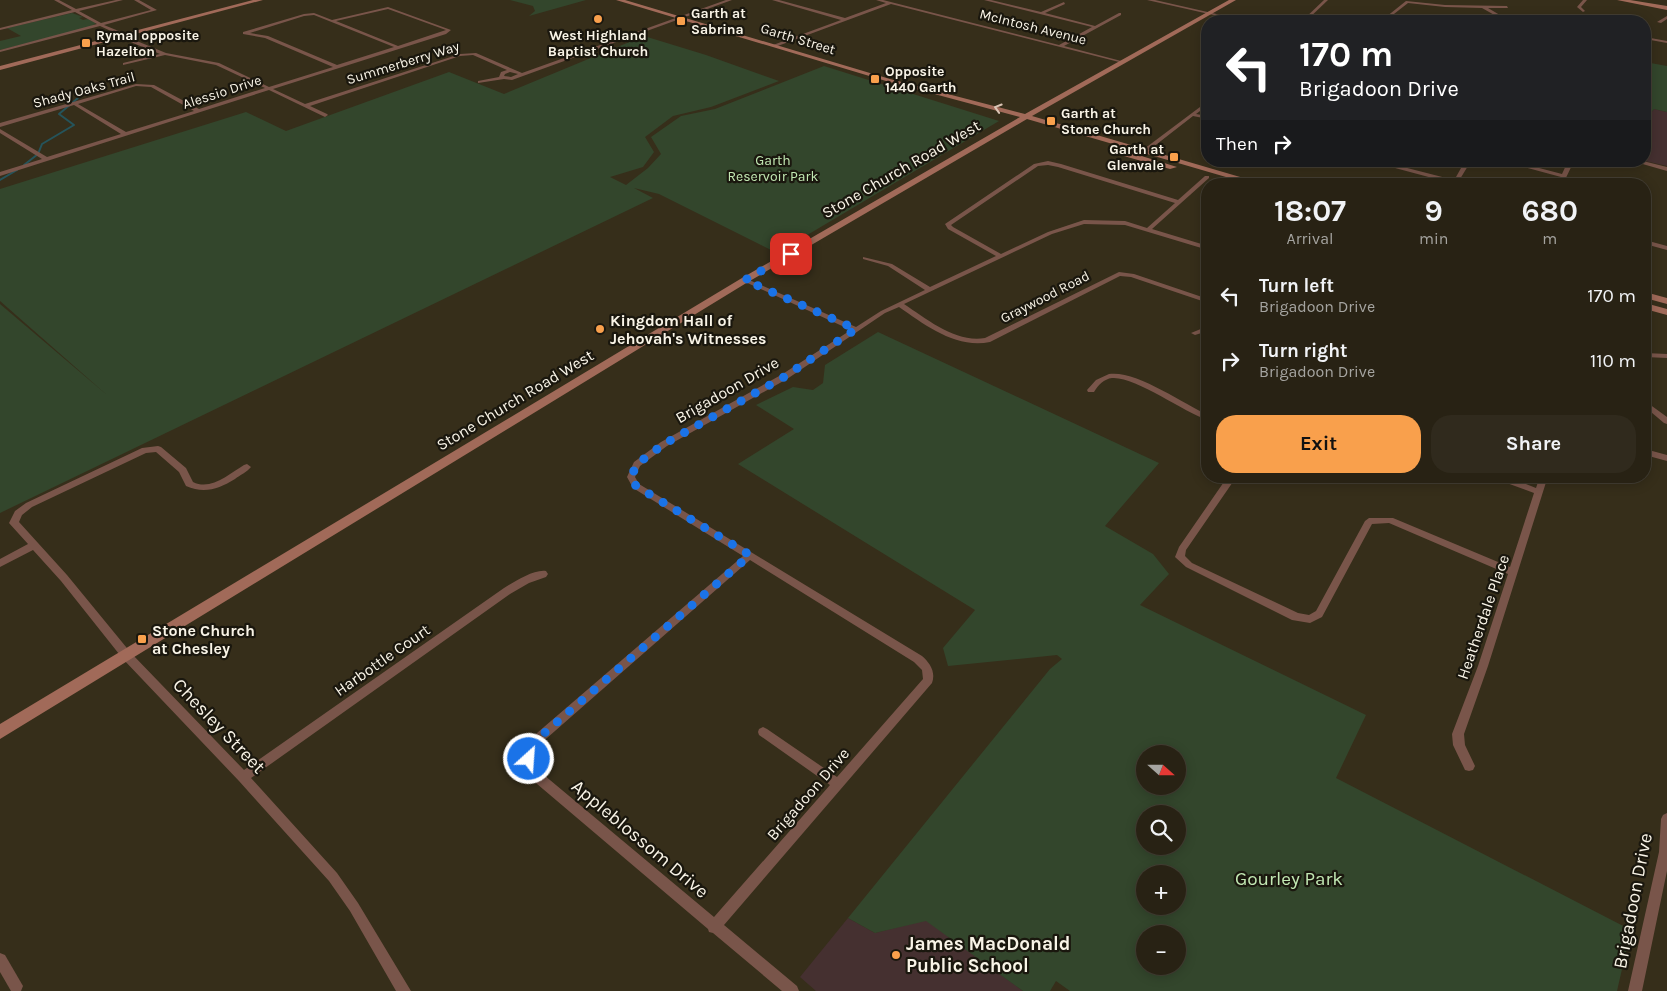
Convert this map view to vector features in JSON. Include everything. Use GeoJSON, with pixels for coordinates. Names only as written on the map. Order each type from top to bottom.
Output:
{"type":"FeatureCollection","features":[{"type":"Feature","properties":{"kind":"main road"},"geometry":{"type":"LineString","coordinates":[[0,68],[260,0]]}},
{"type":"Feature","properties":{"kind":"main road","name":"Garth Street"},"geometry":{"type":"LineString","coordinates":[[619,0],[970,102],[984,104],[1146,150]]}},
{"type":"Feature","properties":{"kind":"main road","name":"Stone Church Road West"},"geometry":{"type":"LineString","coordinates":[[1211,14],[1233,0]]}},
{"type":"Feature","properties":{"kind":"main road"},"geometry":{"type":"LineString","coordinates":[[1620,0],[1667,8]]}},
{"type":"Feature","properties":{"kind":"main road","name":"Stone Church Road West"},"geometry":{"type":"LineString","coordinates":[[0,732],[745,280],[1026,116],[1201,19]]}},
{"type":"Feature","properties":{"kind":"main road","name":"Garth Street"},"geometry":{"type":"LineString","coordinates":[[970,102],[975,109],[1016,122],[1237,178]]}},
{"type":"Feature","properties":{"kind":"main road"},"geometry":{"type":"LineString","coordinates":[[1059,134],[1132,151],[1146,150],[1152,157],[1182,165]]}},
{"type":"Feature","properties":{"kind":"main road","name":"Garth Street"},"geometry":{"type":"LineString","coordinates":[[1182,165],[1209,178]]}},
{"type":"Feature","properties":{"kind":"main road"},"geometry":{"type":"LineString","coordinates":[[1206,177],[1219,178]]}},
{"type":"Feature","properties":{"kind":"main road"},"geometry":{"type":"LineString","coordinates":[[1651,297],[1666,301]]}},
{"type":"Feature","properties":{"kind":"main road"},"geometry":{"type":"LineString","coordinates":[[1651,304],[1666,301]]}},
{"type":"Feature","properties":{"kind":"main road"},"geometry":{"type":"LineString","coordinates":[[1651,306],[1667,312]]}},
{"type":"Feature","properties":{"kind":"street"},"geometry":{"type":"LineString","coordinates":[[56,0],[124,35],[125,38],[164,54],[217,64],[325,115]]}},
{"type":"Feature","properties":{"kind":"street"},"geometry":{"type":"LineString","coordinates":[[0,29],[121,0]]}},
{"type":"Feature","properties":{"kind":"street"},"geometry":{"type":"LineString","coordinates":[[0,51],[155,10],[136,0]]}},
{"type":"Feature","properties":{"kind":"street"},"geometry":{"type":"LineString","coordinates":[[503,73],[512,79],[520,77],[531,70],[730,0]]}},
{"type":"Feature","properties":{"kind":"street"},"geometry":{"type":"LineString","coordinates":[[774,0],[847,20]]}},
{"type":"Feature","properties":{"kind":"street","name":"McIntosh Avenue"},"geometry":{"type":"LineString","coordinates":[[878,0],[1123,62]]}},
{"type":"Feature","properties":{"kind":"street"},"geometry":{"type":"LineString","coordinates":[[775,46],[898,0]]}},
{"type":"Feature","properties":{"kind":"street"},"geometry":{"type":"LineString","coordinates":[[986,0],[1095,28]]}},
{"type":"Feature","properties":{"kind":"street"},"geometry":{"type":"LineString","coordinates":[[1149,0],[1216,15]]}},
{"type":"Feature","properties":{"kind":"street"},"geometry":{"type":"LineString","coordinates":[[1310,15],[1326,0]]}},
{"type":"Feature","properties":{"kind":"street"},"geometry":{"type":"LineString","coordinates":[[1472,0],[1498,15]]}},
{"type":"Feature","properties":{"kind":"street"},"geometry":{"type":"LineString","coordinates":[[1584,11],[1579,7],[1585,0]]}},
{"type":"Feature","properties":{"kind":"street"},"geometry":{"type":"LineString","coordinates":[[1391,15],[1407,2],[1508,7]]}},
{"type":"Feature","properties":{"kind":"street"},"geometry":{"type":"LineString","coordinates":[[1041,14],[1064,3]]}},
{"type":"Feature","properties":{"kind":"street"},"geometry":{"type":"LineString","coordinates":[[333,21],[388,8]]}},
{"type":"Feature","properties":{"kind":"street","name":"Alessio Drive"},"geometry":{"type":"LineString","coordinates":[[0,174],[399,48],[449,30],[388,8]]}},
{"type":"Feature","properties":{"kind":"street"},"geometry":{"type":"LineString","coordinates":[[336,67],[266,37],[245,32],[310,14],[333,21],[399,48]]}},
{"type":"Feature","properties":{"kind":"street"},"geometry":{"type":"LineString","coordinates":[[1060,46],[1120,14]]}},
{"type":"Feature","properties":{"kind":"street"},"geometry":{"type":"LineString","coordinates":[[1659,22],[1667,17]]}},
{"type":"Feature","properties":{"kind":"street"},"geometry":{"type":"LineString","coordinates":[[1651,39],[1667,42]]}},
{"type":"Feature","properties":{"kind":"street"},"geometry":{"type":"LineString","coordinates":[[126,64],[164,54]]}},
{"type":"Feature","properties":{"kind":"street","name":"Summerberry Way"},"geometry":{"type":"LineString","coordinates":[[307,105],[460,55],[474,54],[503,73]]}},
{"type":"Feature","properties":{"kind":"street"},"geometry":{"type":"LineString","coordinates":[[480,82],[513,71],[520,77]]}},
{"type":"Feature","properties":{"kind":"street","name":"Shady Oaks Trail"},"geometry":{"type":"LineString","coordinates":[[0,125],[136,86],[146,85],[199,111]]}},
{"type":"Feature","properties":{"kind":"street"},"geometry":{"type":"LineString","coordinates":[[74,103],[125,134]]}},
{"type":"Feature","properties":{"kind":"street"},"geometry":{"type":"LineString","coordinates":[[1146,150],[1201,107]]}},
{"type":"Feature","properties":{"kind":"street"},"geometry":{"type":"LineString","coordinates":[[1192,114],[1201,116]]}},
{"type":"Feature","properties":{"kind":"street"},"geometry":{"type":"LineString","coordinates":[[0,131],[46,159]]}},
{"type":"Feature","properties":{"kind":"street"},"geometry":{"type":"LineString","coordinates":[[1000,256],[950,228],[948,224],[1039,164],[1059,165],[1179,202]]}},
{"type":"Feature","properties":{"kind":"street"},"geometry":{"type":"LineString","coordinates":[[1651,165],[1667,169]]}},
{"type":"Feature","properties":{"kind":"street"},"geometry":{"type":"LineString","coordinates":[[1396,167],[1439,178]]}},
{"type":"Feature","properties":{"kind":"street"},"geometry":{"type":"LineString","coordinates":[[1458,178],[1464,167]]}},
{"type":"Feature","properties":{"kind":"street"},"geometry":{"type":"LineString","coordinates":[[1528,167],[1564,176],[1568,167]]}},
{"type":"Feature","properties":{"kind":"street"},"geometry":{"type":"LineString","coordinates":[[1150,229],[1201,182]]}},
{"type":"Feature","properties":{"kind":"street","name":"Brigadoon Drive"},"geometry":{"type":"LineString","coordinates":[[714,927],[928,680],[926,668],[918,659],[636,486],[631,477],[634,468],[664,444],[776,382],[856,329],[899,304],[1050,233],[1084,222],[1126,223],[1201,246]]}},
{"type":"Feature","properties":{"kind":"street"},"geometry":{"type":"LineString","coordinates":[[1651,244],[1667,248]]}},
{"type":"Feature","properties":{"kind":"street"},"geometry":{"type":"LineString","coordinates":[[865,258],[890,265],[929,289]]}},
{"type":"Feature","properties":{"kind":"street","name":"Graywood Road"},"geometry":{"type":"LineString","coordinates":[[899,304],[934,326],[967,341],[976,342],[987,340],[1119,274],[1132,274],[1201,299]]}},
{"type":"Feature","properties":{"kind":"street"},"geometry":{"type":"LineString","coordinates":[[745,280],[856,329]]}},
{"type":"Feature","properties":{"kind":"street"},"geometry":{"type":"LineString","coordinates":[[1195,333],[1201,331]]}},
{"type":"Feature","properties":{"kind":"street"},"geometry":{"type":"LineString","coordinates":[[1651,354],[1667,356]]}},
{"type":"Feature","properties":{"kind":"street"},"geometry":{"type":"LineString","coordinates":[[1092,390],[1096,383],[1107,377],[1127,378],[1201,415]]}},
{"type":"Feature","properties":{"kind":"street"},"geometry":{"type":"LineString","coordinates":[[1651,408],[1667,421]]}},
{"type":"Feature","properties":{"kind":"street","name":"Chesley Street"},"geometry":{"type":"LineString","coordinates":[[247,467],[219,484],[195,487],[189,484],[183,470],[158,449],[145,450],[29,505],[18,513],[14,523],[64,578],[127,656],[243,777],[333,877],[354,907],[404,991]]}},
{"type":"Feature","properties":{"kind":"street"},"geometry":{"type":"LineString","coordinates":[[1651,454],[1667,458]]}},
{"type":"Feature","properties":{"kind":"street"},"geometry":{"type":"LineString","coordinates":[[1228,483],[1182,549],[1180,557],[1189,565],[1296,617],[1310,620],[1319,614],[1369,521],[1390,520],[1512,572]]}},
{"type":"Feature","properties":{"kind":"street"},"geometry":{"type":"LineString","coordinates":[[1515,483],[1539,492]]}},
{"type":"Feature","properties":{"kind":"street","name":"Heatherdale Place"},"geometry":{"type":"LineString","coordinates":[[1469,766],[1459,745],[1458,734],[1542,483]]}},
{"type":"Feature","properties":{"kind":"street"},"geometry":{"type":"LineString","coordinates":[[0,563],[34,545]]}},
{"type":"Feature","properties":{"kind":"street","name":"Appleblossom Drive"},"geometry":{"type":"LineString","coordinates":[[750,555],[534,742],[528,760],[530,768],[535,772],[534,774],[792,991]]}},
{"type":"Feature","properties":{"kind":"street","name":"Harbottle Court"},"geometry":{"type":"LineString","coordinates":[[243,777],[507,591],[526,580],[543,574]]}},
{"type":"Feature","properties":{"kind":"street"},"geometry":{"type":"LineString","coordinates":[[763,732],[838,784]]}},
{"type":"Feature","properties":{"kind":"street","name":"Brigadoon Drive"},"geometry":{"type":"LineString","coordinates":[[1635,991],[1665,852],[1667,819]]}},
{"type":"Feature","properties":{"kind":"street"},"geometry":{"type":"LineString","coordinates":[[0,960],[16,986]]}},
{"type":"Feature","properties":{"kind":"shaded area"},"geometry":{"type":"Polygon","coordinates":[[[1654,109],[1667,112],[1667,166],[1651,162],[1651,113],[1654,109]]]}},
{"type":"Feature","properties":{"kind":"shaded area","name":"James MacDonald Public School"},"geometry":{"type":"Polygon","coordinates":[[[848,918],[875,933],[926,920],[1023,991],[816,991],[800,977],[848,918]]]}},
{"type":"Feature","properties":{"kind":"green space"},"geometry":{"type":"Polygon","coordinates":[[[510,0],[586,0],[529,16],[535,11],[533,6],[510,0]]]}},
{"type":"Feature","properties":{"kind":"green space"},"geometry":{"type":"Polygon","coordinates":[[[72,13],[83,17],[79,18],[83,20],[88,19],[96,23],[91,27],[0,50],[0,41],[21,36],[7,28],[72,13]]]}},
{"type":"Feature","properties":{"kind":"green space","name":"Garth Reservoir Park"},"geometry":{"type":"Polygon","coordinates":[[[644,36],[706,55],[779,81],[711,107],[673,116],[645,137],[654,152],[643,167],[610,177],[626,185],[648,168],[661,154],[651,137],[681,116],[715,109],[824,66],[999,121],[777,253],[659,194],[634,188],[653,198],[0,513],[0,304],[107,395],[0,301],[0,189],[246,112],[286,131],[449,72],[504,94],[644,36]]]}},
{"type":"Feature","properties":{"kind":"green space"},"geometry":{"type":"Polygon","coordinates":[[[1651,63],[1667,66],[1667,112],[1654,109],[1651,113],[1651,63]]]}},
{"type":"Feature","properties":{"kind":"green space","name":"Gourley Park"},"geometry":{"type":"Polygon","coordinates":[[[878,332],[1159,463],[1105,526],[1153,554],[1169,574],[1140,605],[1366,715],[1336,778],[1631,930],[1617,991],[1070,991],[1056,981],[1050,991],[1023,991],[926,921],[875,933],[848,918],[1050,669],[1062,659],[1057,655],[948,666],[943,648],[975,610],[738,464],[794,429],[756,405],[793,387],[813,390],[823,383],[825,365],[878,332]]]}},
{"type":"Feature","properties":{"kind":"waterway"},"geometry":{"type":"LineString","coordinates":[[24,165],[38,154],[42,144],[74,125],[59,114],[91,87]]}},
{"type":"Feature","properties":{"kind":"waterway"},"geometry":{"type":"LineString","coordinates":[[0,180],[17,170]]}},
{"type":"Feature","properties":{"kind":"place","name":"West Highland Baptist Church"},"geometry":{"type":"Point","coordinates":[598,19]}},
{"type":"Feature","properties":{"kind":"place","name":"Garth at Sabrina"},"geometry":{"type":"Point","coordinates":[681,21]}},
{"type":"Feature","properties":{"kind":"place","name":"Rymal opposite Hazelton"},"geometry":{"type":"Point","coordinates":[86,43]}},
{"type":"Feature","properties":{"kind":"place","name":"Opposite 1440 Garth"},"geometry":{"type":"Point","coordinates":[875,79]}},
{"type":"Feature","properties":{"kind":"place","name":"Garth at Stone Church"},"geometry":{"type":"Point","coordinates":[1051,121]}},
{"type":"Feature","properties":{"kind":"place","name":"Garth at Glenvale"},"geometry":{"type":"Point","coordinates":[1174,157]}},
{"type":"Feature","properties":{"kind":"place","name":"Kingdom Hall of Jehovah's Witnesses"},"geometry":{"type":"Point","coordinates":[600,329]}},
{"type":"Feature","properties":{"kind":"place","name":"Stone Church at Chesley"},"geometry":{"type":"Point","coordinates":[142,639]}},
{"type":"Feature","properties":{"kind":"place","name":"James MacDonald Public School"},"geometry":{"type":"Point","coordinates":[896,955]}},
{"type":"Feature","properties":{"kind":"route"},"geometry":{"type":"LineString","coordinates":[[529,759],[528,756],[531,753],[534,742],[703,598],[750,555],[636,486],[631,477],[637,464],[664,444],[784,377],[856,329],[745,280],[791,254]]}}]}
